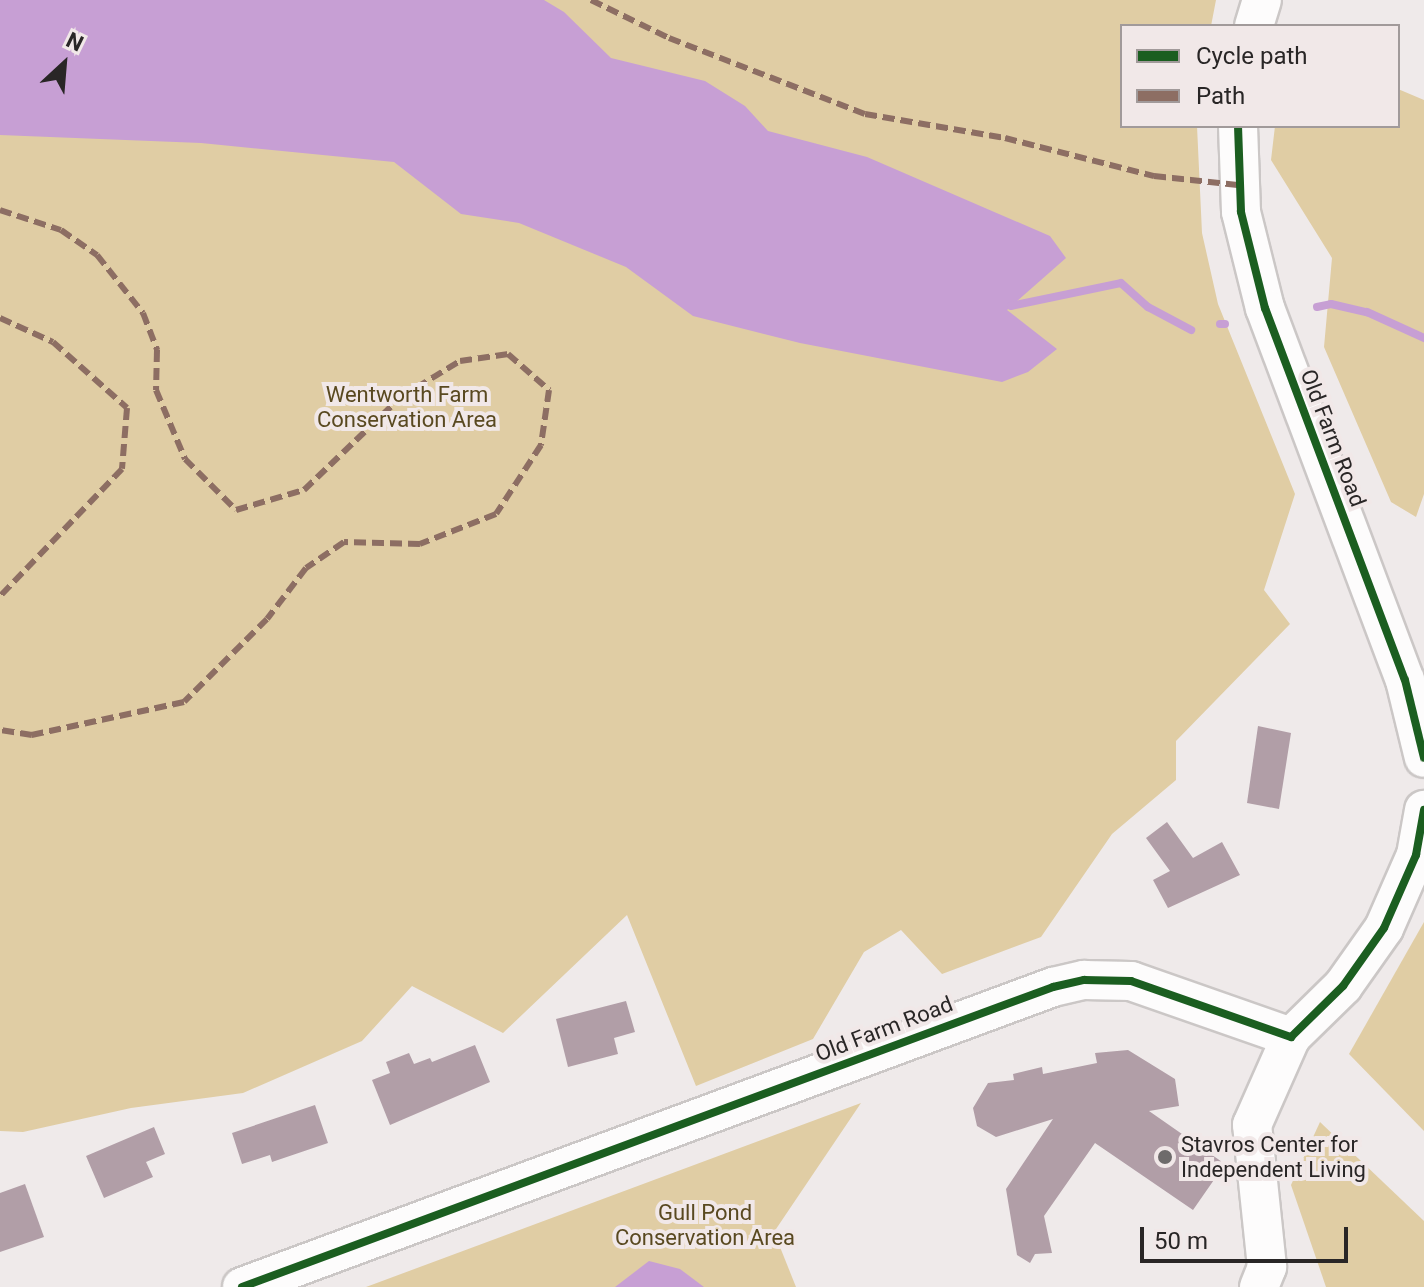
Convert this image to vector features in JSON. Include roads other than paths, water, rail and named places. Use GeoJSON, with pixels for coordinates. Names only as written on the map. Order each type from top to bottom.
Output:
{"type":"FeatureCollection","features":[{"type":"Feature","properties":{"kind":"street"},"geometry":{"type":"LineString","coordinates":[[1255,24],[1262,0]]}},
{"type":"Feature","properties":{"kind":"street","name":"Old Farm Road"},"geometry":{"type":"LineString","coordinates":[[1238,128],[1241,212],[1265,308],[1405,680],[1424,758]]}},
{"type":"Feature","properties":{"kind":"street"},"geometry":{"type":"LineString","coordinates":[[1259,1287],[1267,1267],[1252,1125],[1291,1037],[1350,977],[1384,928],[1416,855],[1424,810]]}},
{"type":"Feature","properties":{"kind":"street","name":"Old Farm Road"},"geometry":{"type":"LineString","coordinates":[[242,1287],[1053,987],[1084,980],[1131,981],[1291,1037]]}},
{"type":"Feature","properties":{"kind":"waterway"},"geometry":{"type":"LineString","coordinates":[[1011,306],[1121,283],[1148,307],[1191,330]]}},
{"type":"Feature","properties":{"kind":"waterway"},"geometry":{"type":"LineString","coordinates":[[1317,307],[1331,304],[1367,312],[1424,338]]}},
{"type":"Feature","properties":{"kind":"waterway"},"geometry":{"type":"LineString","coordinates":[[1220,324],[1225,324]]}},
{"type":"Feature","properties":{"kind":"place","name":"Stavros Center for Independent Living"},"geometry":{"type":"Point","coordinates":[1165,1157]}},
{"type":"Feature","properties":{"kind":"park label","name":"Wentworth Farm Conservation Area"},"geometry":{"type":"Point","coordinates":[407,406]}},
{"type":"Feature","properties":{"kind":"park label","name":"Gull Pond Conservation Area"},"geometry":{"type":"Point","coordinates":[705,1224]}}]}
